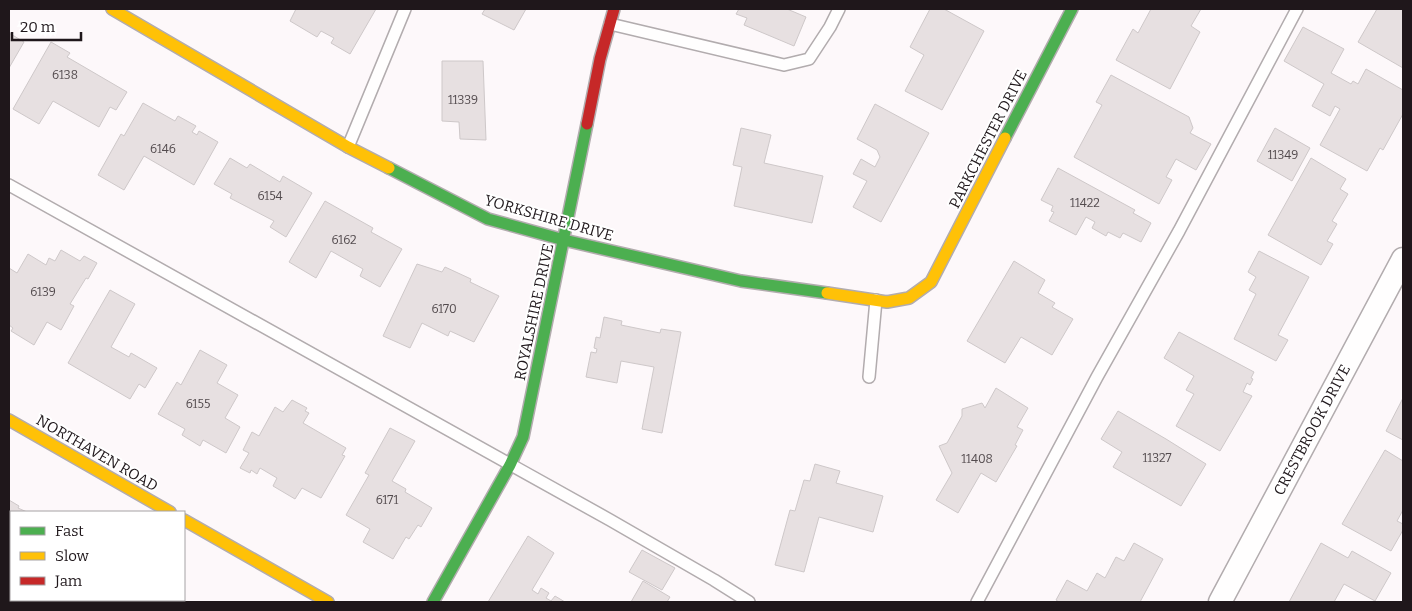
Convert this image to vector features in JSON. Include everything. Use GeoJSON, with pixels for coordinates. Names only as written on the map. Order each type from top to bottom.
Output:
{"type":"FeatureCollection","features":[{"type":"Feature","properties":{"kind":"street","name":"YORKSHIRE DRIVE"},"geometry":{"type":"LineString","coordinates":[[112,9],[348,147],[488,219],[564,240],[741,281],[887,302],[909,298],[931,282]]}},
{"type":"Feature","properties":{"kind":"street","name":"ROYALSHIRE DRIVE"},"geometry":{"type":"LineString","coordinates":[[433,602],[510,465],[523,437],[600,60],[614,9]]}},
{"type":"Feature","properties":{"kind":"street","name":"PARKCHESTER DRIVE"},"geometry":{"type":"LineString","coordinates":[[931,282],[1072,9]]}},
{"type":"Feature","properties":{"kind":"street","name":"CRESTBROOK DRIVE"},"geometry":{"type":"LineString","coordinates":[[1220,602],[1403,258]]}},
{"type":"Feature","properties":{"kind":"street","name":"NORTHAVEN ROAD"},"geometry":{"type":"LineString","coordinates":[[9,420],[168,511]]}},
{"type":"Feature","properties":{"kind":"street"},"geometry":{"type":"LineString","coordinates":[[185,521],[328,602]]}},
{"type":"Feature","properties":{"kind":"lane"},"geometry":{"type":"LineString","coordinates":[[348,147],[405,9]]}},
{"type":"Feature","properties":{"kind":"lane"},"geometry":{"type":"LineString","coordinates":[[610,24],[784,65],[809,59],[840,9]]}},
{"type":"Feature","properties":{"kind":"lane"},"geometry":{"type":"LineString","coordinates":[[978,602],[1097,376],[1179,231],[1297,9]]}},
{"type":"Feature","properties":{"kind":"lane"},"geometry":{"type":"LineString","coordinates":[[9,185],[510,465],[714,580],[749,602]]}},
{"type":"Feature","properties":{"kind":"lane"},"geometry":{"type":"LineString","coordinates":[[869,377],[876,300]]}},
{"type":"Feature","properties":{"kind":"building"},"geometry":{"type":"Polygon","coordinates":[[[296,9],[376,9],[350,54],[331,43],[334,38],[321,31],[317,37],[290,21],[296,9]]]}},
{"type":"Feature","properties":{"kind":"building"},"geometry":{"type":"Polygon","coordinates":[[[485,9],[526,9],[514,30],[482,14],[485,9]]]}},
{"type":"Feature","properties":{"kind":"building"},"geometry":{"type":"Polygon","coordinates":[[[739,9],[787,9],[806,17],[794,46],[744,25],[747,18],[736,14],[739,9]]]}},
{"type":"Feature","properties":{"kind":"building"},"geometry":{"type":"Polygon","coordinates":[[[930,9],[944,9],[984,31],[942,110],[905,91],[924,55],[910,47],[930,9]]]}},
{"type":"Feature","properties":{"kind":"building"},"geometry":{"type":"Polygon","coordinates":[[[1151,9],[1201,9],[1191,26],[1200,32],[1170,89],[1116,60],[1133,29],[1138,33],[1151,9]]]}},
{"type":"Feature","properties":{"kind":"building"},"geometry":{"type":"Polygon","coordinates":[[[1377,9],[1403,9],[1403,68],[1358,42],[1377,9]]]}},
{"type":"Feature","properties":{"kind":"building"},"geometry":{"type":"Polygon","coordinates":[[[1303,27],[1344,49],[1331,73],[1351,84],[1353,81],[1358,84],[1366,69],[1403,90],[1403,114],[1383,150],[1380,148],[1367,171],[1320,145],[1340,109],[1335,106],[1330,116],[1312,106],[1324,84],[1284,61],[1303,27]]]}},
{"type":"Feature","properties":{"kind":"building"},"geometry":{"type":"Polygon","coordinates":[[[9,33],[24,42],[9,68],[9,33]]]}},
{"type":"Feature","properties":{"kind":"building"},"geometry":{"type":"Polygon","coordinates":[[[51,42],[70,53],[67,57],[127,92],[116,110],[110,107],[99,127],[53,101],[39,124],[13,109],[51,42]]]}},
{"type":"Feature","properties":{"kind":"building"},"geometry":{"type":"Polygon","coordinates":[[[442,61],[483,61],[486,140],[460,139],[459,122],[442,121],[442,61]]]}},
{"type":"Feature","properties":{"kind":"building"},"geometry":{"type":"Polygon","coordinates":[[[1111,75],[1189,117],[1193,128],[1190,133],[1211,144],[1196,170],[1176,159],[1166,177],[1172,180],[1159,204],[1074,157],[1102,105],[1096,102],[1111,75]]]}},
{"type":"Feature","properties":{"kind":"building"},"geometry":{"type":"Polygon","coordinates":[[[143,103],[175,121],[178,116],[196,126],[192,132],[197,135],[199,131],[218,142],[194,185],[144,156],[124,190],[98,175],[121,134],[124,136],[143,103]]]}},
{"type":"Feature","properties":{"kind":"building"},"geometry":{"type":"Polygon","coordinates":[[[875,104],[929,133],[881,222],[853,207],[867,181],[853,174],[861,159],[875,167],[880,157],[877,150],[857,139],[875,104]]]}},
{"type":"Feature","properties":{"kind":"building"},"geometry":{"type":"Polygon","coordinates":[[[741,128],[771,135],[764,163],[823,176],[812,223],[734,206],[742,167],[733,165],[741,128]]]}},
{"type":"Feature","properties":{"kind":"building"},"geometry":{"type":"Polygon","coordinates":[[[1275,128],[1310,148],[1292,181],[1257,161],[1275,128]]]}},
{"type":"Feature","properties":{"kind":"building"},"geometry":{"type":"Polygon","coordinates":[[[230,158],[247,168],[250,164],[280,182],[283,176],[312,193],[286,237],[270,227],[274,221],[230,198],[232,194],[214,184],[230,158]]]}},
{"type":"Feature","properties":{"kind":"building"},"geometry":{"type":"Polygon","coordinates":[[[1311,158],[1346,179],[1340,189],[1348,194],[1332,221],[1337,224],[1327,241],[1333,244],[1321,265],[1268,235],[1311,158]]]}},
{"type":"Feature","properties":{"kind":"building"},"geometry":{"type":"Polygon","coordinates":[[[1058,168],[1135,210],[1133,213],[1151,223],[1141,242],[1123,233],[1120,238],[1108,232],[1106,236],[1092,228],[1095,222],[1086,217],[1076,235],[1049,221],[1054,212],[1051,211],[1053,206],[1041,200],[1058,168]]]}},
{"type":"Feature","properties":{"kind":"building"},"geometry":{"type":"Polygon","coordinates":[[[325,201],[373,228],[371,232],[402,249],[380,287],[360,276],[363,269],[331,251],[316,278],[289,262],[325,201]]]}},
{"type":"Feature","properties":{"kind":"building"},"geometry":{"type":"Polygon","coordinates":[[[61,250],[80,261],[84,256],[97,263],[70,304],[74,306],[61,330],[47,322],[34,345],[11,331],[13,328],[9,325],[9,268],[17,273],[28,254],[46,265],[49,258],[55,261],[61,250]]]}},
{"type":"Feature","properties":{"kind":"building"},"geometry":{"type":"Polygon","coordinates":[[[1259,251],[1309,277],[1278,335],[1288,340],[1276,361],[1234,339],[1256,294],[1249,290],[1256,277],[1248,272],[1259,251]]]}},
{"type":"Feature","properties":{"kind":"building"},"geometry":{"type":"Polygon","coordinates":[[[1014,261],[1045,280],[1038,293],[1055,303],[1052,307],[1073,319],[1052,355],[1021,337],[1005,363],[967,341],[1014,261]]]}},
{"type":"Feature","properties":{"kind":"building"},"geometry":{"type":"Polygon","coordinates":[[[417,264],[442,272],[445,267],[471,279],[470,282],[499,296],[474,342],[450,331],[448,336],[422,323],[410,348],[383,336],[417,264]]]}},
{"type":"Feature","properties":{"kind":"building"},"geometry":{"type":"Polygon","coordinates":[[[110,290],[135,304],[111,347],[129,357],[131,353],[157,368],[145,388],[139,384],[130,399],[68,363],[110,290]]]}},
{"type":"Feature","properties":{"kind":"building"},"geometry":{"type":"Polygon","coordinates":[[[604,317],[622,321],[621,325],[660,333],[661,329],[681,332],[662,433],[642,429],[654,367],[621,361],[617,383],[586,377],[591,352],[596,353],[597,349],[594,348],[596,337],[600,338],[604,317]]]}},
{"type":"Feature","properties":{"kind":"building"},"geometry":{"type":"Polygon","coordinates":[[[1179,332],[1254,372],[1250,385],[1247,383],[1243,392],[1252,396],[1220,451],[1176,426],[1194,394],[1186,390],[1194,376],[1164,358],[1179,332]]]}},
{"type":"Feature","properties":{"kind":"building"},"geometry":{"type":"Polygon","coordinates":[[[200,350],[227,365],[217,383],[238,395],[225,418],[240,427],[226,453],[203,440],[200,446],[182,435],[185,429],[158,414],[177,382],[181,385],[200,350]]]}},
{"type":"Feature","properties":{"kind":"building"},"geometry":{"type":"Polygon","coordinates":[[[996,388],[1028,408],[1017,427],[1023,430],[1015,445],[1017,446],[996,482],[981,473],[958,513],[936,500],[952,473],[939,446],[947,443],[962,416],[962,409],[982,403],[985,408],[996,388]]]}},
{"type":"Feature","properties":{"kind":"building"},"geometry":{"type":"Polygon","coordinates":[[[1403,398],[1403,440],[1386,431],[1403,398]]]}},
{"type":"Feature","properties":{"kind":"building"},"geometry":{"type":"Polygon","coordinates":[[[292,400],[307,408],[305,411],[309,413],[303,423],[346,448],[342,455],[345,456],[321,498],[302,488],[295,499],[273,486],[277,478],[260,468],[257,474],[251,470],[250,473],[240,468],[249,453],[243,450],[252,432],[259,436],[275,407],[283,412],[292,400]]]}},
{"type":"Feature","properties":{"kind":"building"},"geometry":{"type":"Polygon","coordinates":[[[1118,411],[1206,464],[1181,506],[1113,467],[1122,452],[1101,439],[1118,411]]]}},
{"type":"Feature","properties":{"kind":"building"},"geometry":{"type":"Polygon","coordinates":[[[390,428],[415,441],[392,481],[406,489],[405,492],[432,508],[421,527],[418,525],[409,539],[406,537],[393,559],[363,542],[370,529],[346,515],[369,475],[365,473],[390,428]]]}},
{"type":"Feature","properties":{"kind":"building"},"geometry":{"type":"Polygon","coordinates":[[[1385,450],[1403,461],[1403,510],[1397,521],[1403,524],[1403,530],[1391,551],[1342,524],[1385,450]]]}},
{"type":"Feature","properties":{"kind":"building"},"geometry":{"type":"Polygon","coordinates":[[[815,464],[840,471],[836,483],[883,496],[873,532],[819,517],[804,572],[775,565],[790,510],[795,511],[804,480],[810,481],[815,464]]]}},
{"type":"Feature","properties":{"kind":"building"},"geometry":{"type":"Polygon","coordinates":[[[9,500],[25,511],[10,511],[9,569],[9,500]]]}},
{"type":"Feature","properties":{"kind":"building"},"geometry":{"type":"Polygon","coordinates":[[[528,536],[554,553],[532,590],[538,594],[541,588],[549,593],[546,598],[551,601],[555,596],[565,602],[488,602],[528,536]]]}},
{"type":"Feature","properties":{"kind":"building"},"geometry":{"type":"Polygon","coordinates":[[[1134,543],[1163,559],[1140,602],[1059,602],[1056,600],[1067,580],[1087,591],[1097,573],[1105,578],[1116,557],[1124,561],[1134,543]]]}},
{"type":"Feature","properties":{"kind":"building"},"geometry":{"type":"Polygon","coordinates":[[[1321,543],[1348,558],[1352,551],[1391,573],[1375,601],[1344,584],[1334,602],[1289,602],[1321,543]]]}},
{"type":"Feature","properties":{"kind":"building"},"geometry":{"type":"Polygon","coordinates":[[[642,550],[675,568],[662,590],[629,572],[642,550]]]}},
{"type":"Feature","properties":{"kind":"building"},"geometry":{"type":"Polygon","coordinates":[[[643,581],[670,597],[667,602],[631,602],[643,581]]]}},
{"type":"Feature","properties":{"kind":"building"},"geometry":{"type":"Polygon","coordinates":[[[53,601],[86,601],[85,602],[53,601]]]}},
{"type":"Feature","properties":{"kind":"building"},"geometry":{"type":"Polygon","coordinates":[[[86,601],[154,601],[153,602],[86,601]]]}},
{"type":"Feature","properties":{"kind":"traffic: fast"},"geometry":{"type":"LineString","coordinates":[[1005,138],[1072,9]]}},
{"type":"Feature","properties":{"kind":"traffic: fast"},"geometry":{"type":"LineString","coordinates":[[433,602],[510,465],[523,437],[587,124]]}},
{"type":"Feature","properties":{"kind":"traffic: fast"},"geometry":{"type":"LineString","coordinates":[[389,168],[488,219],[564,240],[741,281],[827,293]]}},
{"type":"Feature","properties":{"kind":"traffic: slow"},"geometry":{"type":"LineString","coordinates":[[112,9],[348,147],[389,168]]}},
{"type":"Feature","properties":{"kind":"traffic: slow"},"geometry":{"type":"LineString","coordinates":[[827,293],[887,302],[909,298],[931,282],[1005,138]]}},
{"type":"Feature","properties":{"kind":"traffic: slow"},"geometry":{"type":"LineString","coordinates":[[9,420],[168,511]]}},
{"type":"Feature","properties":{"kind":"traffic: slow"},"geometry":{"type":"LineString","coordinates":[[185,521],[328,602]]}},
{"type":"Feature","properties":{"kind":"traffic: jam"},"geometry":{"type":"LineString","coordinates":[[587,124],[600,59],[614,9]]}}]}
